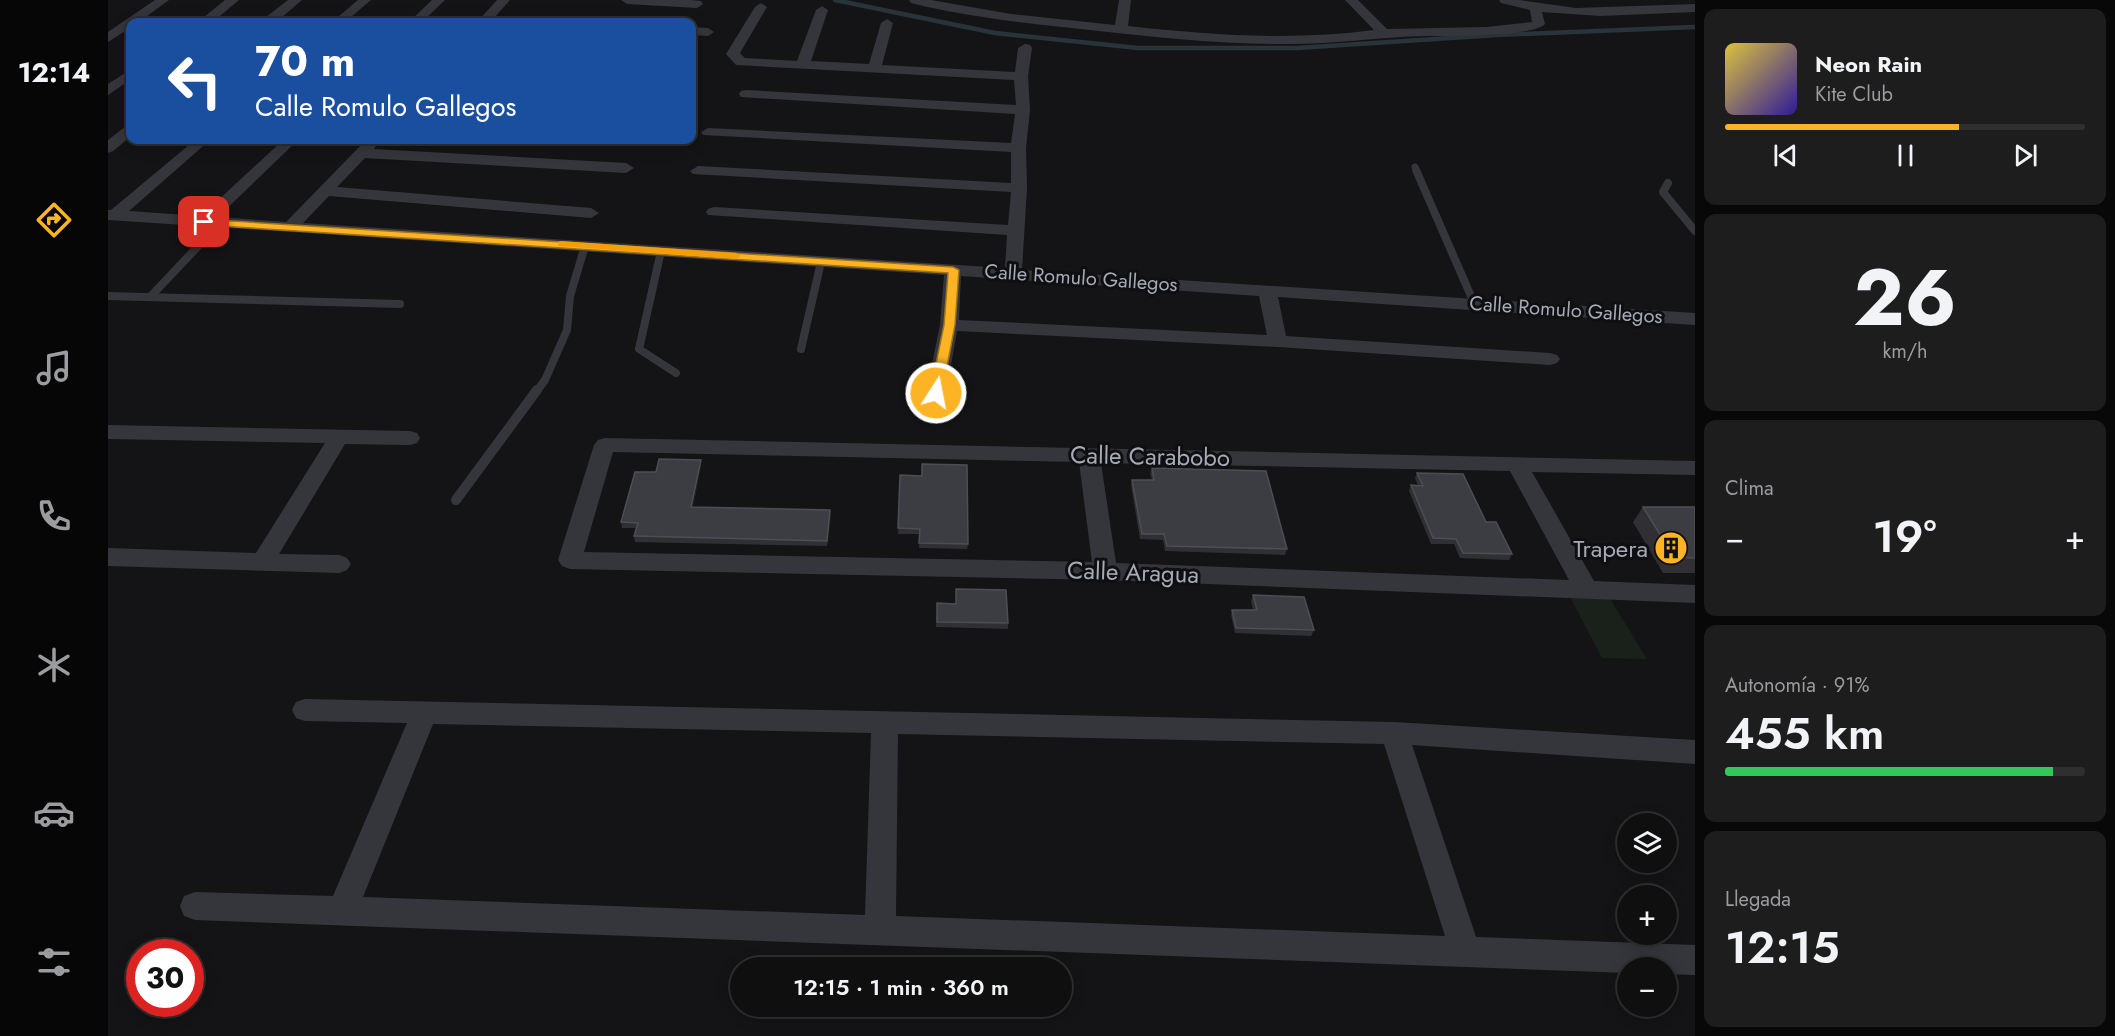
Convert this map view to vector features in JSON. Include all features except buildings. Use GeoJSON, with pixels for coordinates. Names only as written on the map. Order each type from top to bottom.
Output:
{"type":"FeatureCollection","features":[{"type":"Feature","properties":{"kind":"street"},"geometry":{"type":"LineString","coordinates":[[137,18],[163,0]]}},
{"type":"Feature","properties":{"kind":"street"},"geometry":{"type":"LineString","coordinates":[[209,18],[233,0]]}},
{"type":"Feature","properties":{"kind":"street"},"geometry":{"type":"LineString","coordinates":[[273,18],[296,0]]}},
{"type":"Feature","properties":{"kind":"street"},"geometry":{"type":"LineString","coordinates":[[343,18],[365,0]]}},
{"type":"Feature","properties":{"kind":"street"},"geometry":{"type":"LineString","coordinates":[[419,18],[439,0]]}},
{"type":"Feature","properties":{"kind":"street"},"geometry":{"type":"LineString","coordinates":[[488,18],[504,0]]}},
{"type":"Feature","properties":{"kind":"street"},"geometry":{"type":"LineString","coordinates":[[627,0],[697,4]]}},
{"type":"Feature","properties":{"kind":"street"},"geometry":{"type":"LineString","coordinates":[[915,0],[1121,30],[1265,40],[1535,27],[1539,24],[1535,8]]}},
{"type":"Feature","properties":{"kind":"street"},"geometry":{"type":"LineString","coordinates":[[1121,30],[1125,0]]}},
{"type":"Feature","properties":{"kind":"street"},"geometry":{"type":"LineString","coordinates":[[1351,0],[1384,33]]}},
{"type":"Feature","properties":{"kind":"street"},"geometry":{"type":"LineString","coordinates":[[1505,0],[1535,8],[1582,12],[1695,8]]}},
{"type":"Feature","properties":{"kind":"street"},"geometry":{"type":"LineString","coordinates":[[761,7],[733,54],[734,58],[741,62],[875,67],[951,67],[1021,76]]}},
{"type":"Feature","properties":{"kind":"street"},"geometry":{"type":"LineString","coordinates":[[803,64],[822,10]]}},
{"type":"Feature","properties":{"kind":"street"},"geometry":{"type":"LineString","coordinates":[[875,67],[887,23]]}},
{"type":"Feature","properties":{"kind":"street"},"geometry":{"type":"LineString","coordinates":[[108,38],[126,26]]}},
{"type":"Feature","properties":{"kind":"street"},"geometry":{"type":"LineString","coordinates":[[696,31],[708,32]]}},
{"type":"Feature","properties":{"kind":"street"},"geometry":{"type":"LineString","coordinates":[[1012,274],[1019,188],[1018,148],[1023,110],[1021,76],[1026,48]]}},
{"type":"Feature","properties":{"kind":"street"},"geometry":{"type":"LineString","coordinates":[[108,91],[126,78]]}},
{"type":"Feature","properties":{"kind":"street"},"geometry":{"type":"LineString","coordinates":[[746,94],[1023,110]]}},
{"type":"Feature","properties":{"kind":"street"},"geometry":{"type":"LineString","coordinates":[[708,132],[1018,148]]}},
{"type":"Feature","properties":{"kind":"street"},"geometry":{"type":"LineString","coordinates":[[108,148],[126,133]]}},
{"type":"Feature","properties":{"kind":"street"},"geometry":{"type":"LineString","coordinates":[[111,215],[198,144]]}},
{"type":"Feature","properties":{"kind":"street"},"geometry":{"type":"LineString","coordinates":[[213,222],[287,144]]}},
{"type":"Feature","properties":{"kind":"street"},"geometry":{"type":"LineString","coordinates":[[290,227],[371,144]]}},
{"type":"Feature","properties":{"kind":"street"},"geometry":{"type":"LineString","coordinates":[[363,153],[626,168]]}},
{"type":"Feature","properties":{"kind":"street"},"geometry":{"type":"LineString","coordinates":[[698,171],[1019,188]]}},
{"type":"Feature","properties":{"kind":"street"},"geometry":{"type":"LineString","coordinates":[[324,191],[591,213]]}},
{"type":"Feature","properties":{"kind":"street"},"geometry":{"type":"LineString","coordinates":[[714,212],[1016,231]]}},
{"type":"Feature","properties":{"kind":"street","name":"Calle Romulo Gallegos"},"geometry":{"type":"LineString","coordinates":[[111,215],[1474,303],[1692,322]]}},
{"type":"Feature","properties":{"kind":"street"},"geometry":{"type":"LineString","coordinates":[[936,393],[949,325],[953,270]]}},
{"type":"Feature","properties":{"kind":"street"},"geometry":{"type":"LineString","coordinates":[[1267,290],[1278,341]]}},
{"type":"Feature","properties":{"kind":"street"},"geometry":{"type":"LineString","coordinates":[[949,325],[1278,341],[1550,359]]}},
{"type":"Feature","properties":{"kind":"street"},"geometry":{"type":"LineString","coordinates":[[108,432],[410,438]]}},
{"type":"Feature","properties":{"kind":"street"},"geometry":{"type":"LineString","coordinates":[[263,561],[339,437]]}},
{"type":"Feature","properties":{"kind":"street","name":"Calle Carabobo"},"geometry":{"type":"LineString","coordinates":[[570,560],[605,445],[1695,468]]}},
{"type":"Feature","properties":{"kind":"street"},"geometry":{"type":"LineString","coordinates":[[1089,455],[1106,571]]}},
{"type":"Feature","properties":{"kind":"street"},"geometry":{"type":"LineString","coordinates":[[1518,464],[1587,589]]}},
{"type":"Feature","properties":{"kind":"street"},"geometry":{"type":"LineString","coordinates":[[108,557],[339,564]]}},
{"type":"Feature","properties":{"kind":"street","name":"Calle Aragua"},"geometry":{"type":"LineString","coordinates":[[570,560],[1106,571],[1695,594]]}},
{"type":"Feature","properties":{"kind":"street"},"geometry":{"type":"LineString","coordinates":[[305,710],[1394,733],[1695,752]]}},
{"type":"Feature","properties":{"kind":"street"},"geometry":{"type":"LineString","coordinates":[[342,911],[425,712]]}},
{"type":"Feature","properties":{"kind":"street"},"geometry":{"type":"LineString","coordinates":[[880,931],[885,722]]}},
{"type":"Feature","properties":{"kind":"street"},"geometry":{"type":"LineString","coordinates":[[1394,733],[1466,952]]}},
{"type":"Feature","properties":{"kind":"street"},"geometry":{"type":"LineString","coordinates":[[195,906],[1695,960]]}},
{"type":"Feature","properties":{"kind":"lane"},"geometry":{"type":"LineString","coordinates":[[1415,167],[1474,303]]}},
{"type":"Feature","properties":{"kind":"lane"},"geometry":{"type":"LineString","coordinates":[[1668,183],[1663,192],[1695,231]]}},
{"type":"Feature","properties":{"kind":"lane"},"geometry":{"type":"LineString","coordinates":[[150,297],[213,222]]}},
{"type":"Feature","properties":{"kind":"lane"},"geometry":{"type":"LineString","coordinates":[[456,500],[545,380],[567,330],[570,296],[585,246]]}},
{"type":"Feature","properties":{"kind":"lane"},"geometry":{"type":"LineString","coordinates":[[661,251],[659,275],[644,317],[639,349],[676,373]]}},
{"type":"Feature","properties":{"kind":"lane"},"geometry":{"type":"LineString","coordinates":[[801,349],[821,262]]}},
{"type":"Feature","properties":{"kind":"lane"},"geometry":{"type":"LineString","coordinates":[[108,296],[400,304]]}},
{"type":"Feature","properties":{"kind":"shaded area"},"geometry":{"type":"Polygon","coordinates":[[[1568,593],[1607,594],[1647,659],[1602,658],[1568,593]]]}},
{"type":"Feature","properties":{"kind":"waterway"},"geometry":{"type":"LineString","coordinates":[[835,0],[995,33],[1138,48],[1297,48],[1497,35],[1695,27]]}},
{"type":"Feature","properties":{"kind":"slow traffic"},"geometry":{"type":"LineString","coordinates":[[561,244],[736,256]]}},
{"type":"Feature","properties":{"kind":"place","name":"Trapera"},"geometry":{"type":"Point","coordinates":[1671,548]}},
{"type":"Feature","properties":{"kind":"route"},"geometry":{"type":"LineString","coordinates":[[204,222],[953,270],[949,325],[936,393]]}}]}
